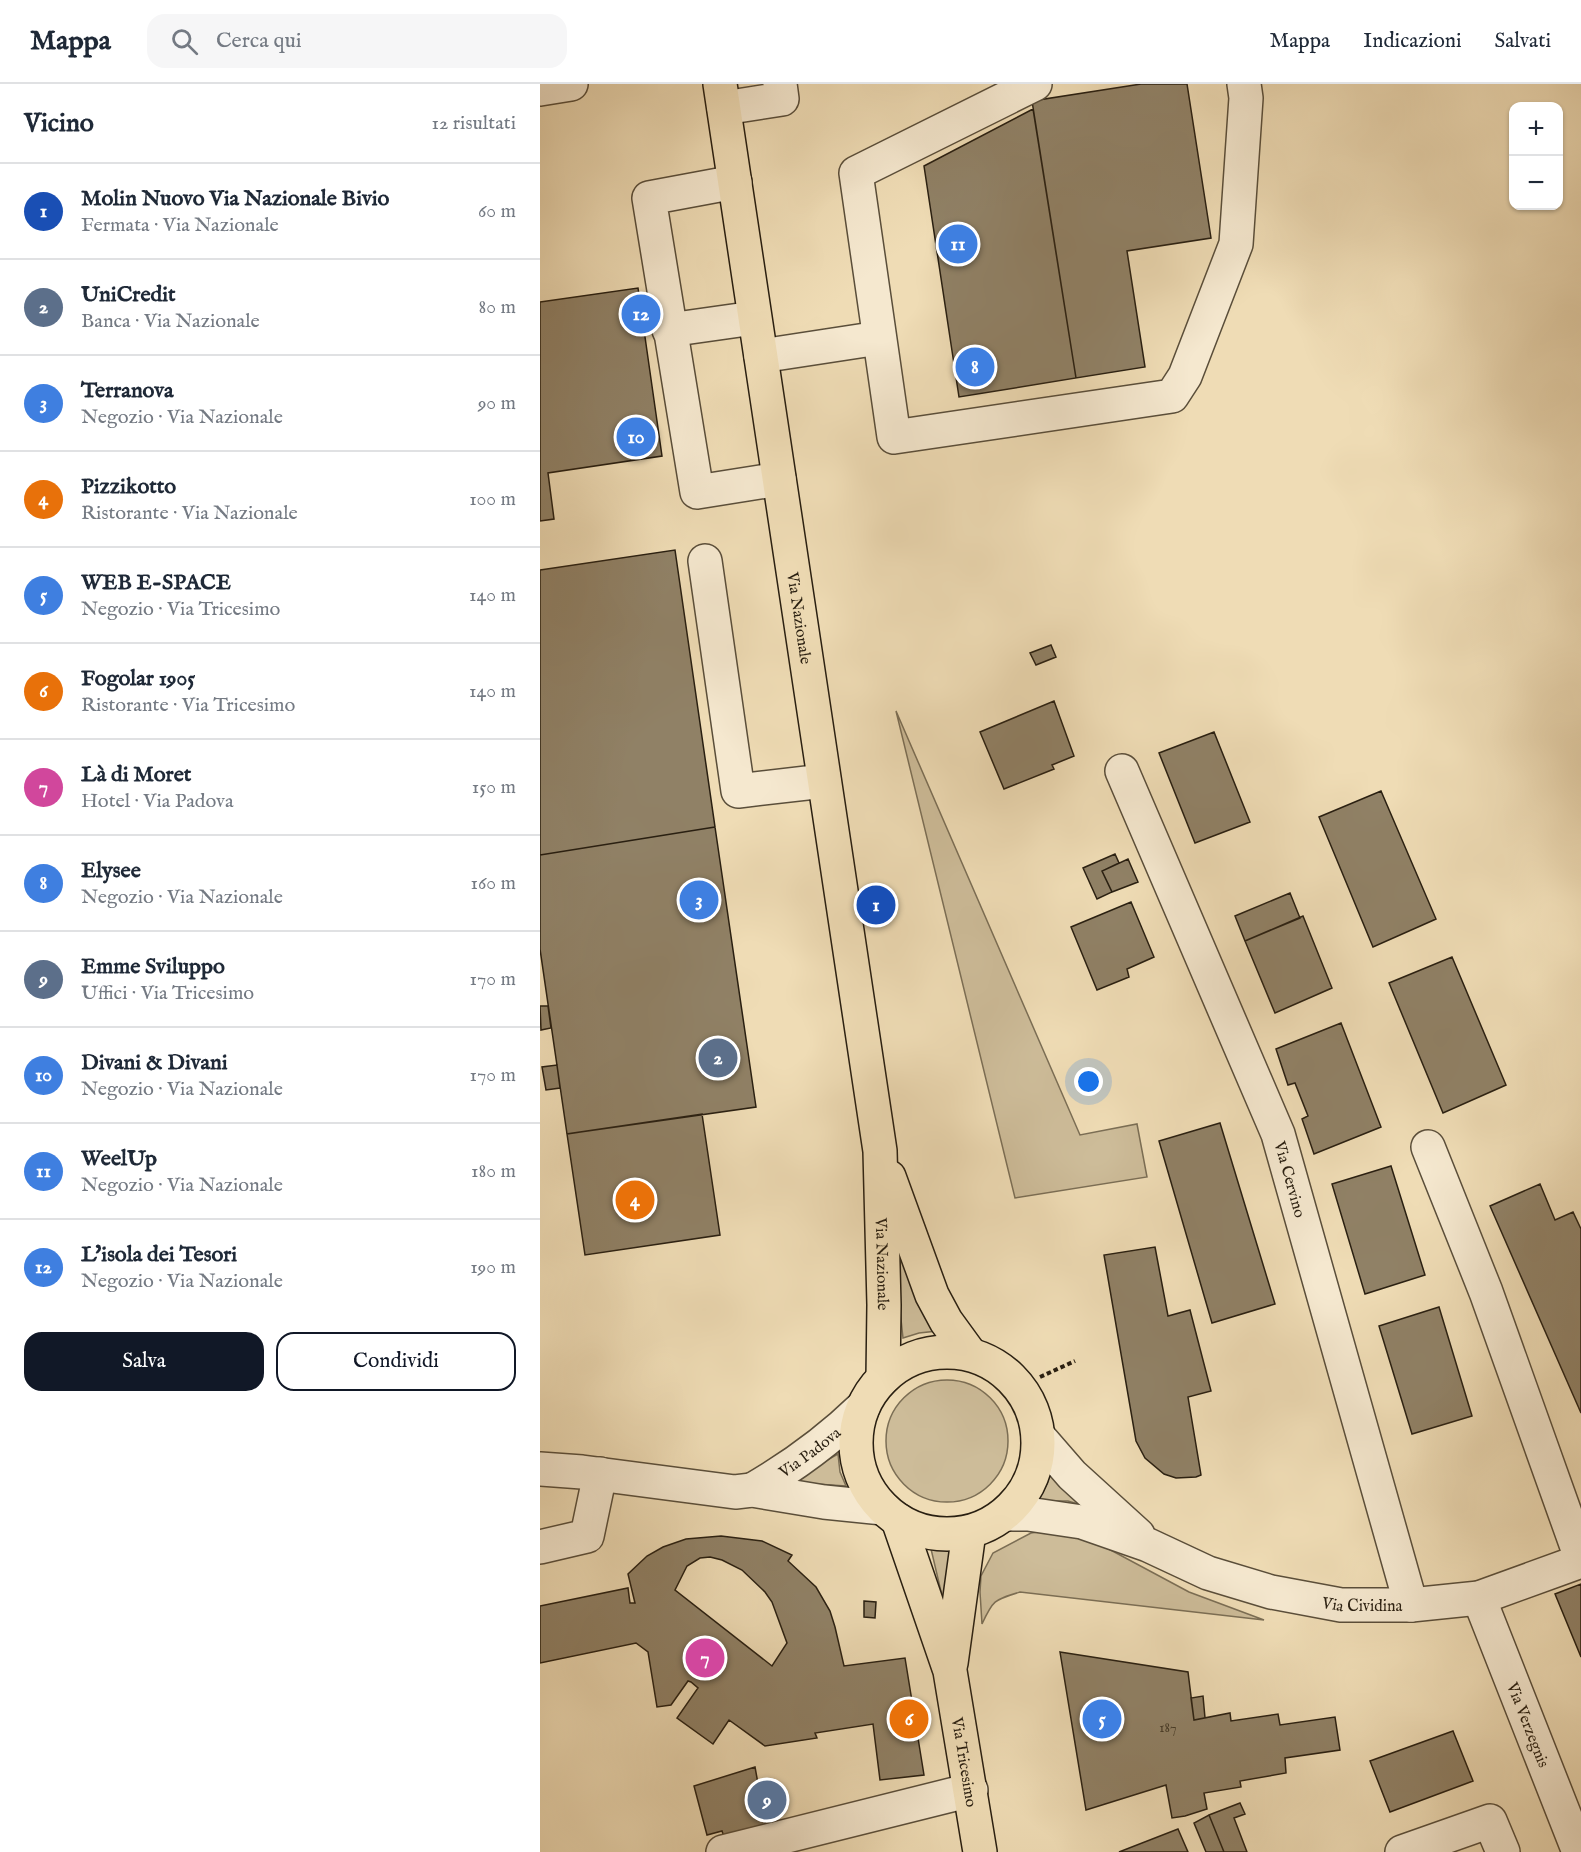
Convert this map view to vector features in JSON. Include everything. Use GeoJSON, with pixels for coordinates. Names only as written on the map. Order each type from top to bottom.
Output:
{"type":"FeatureCollection","features":[{"type":"Feature","properties":{"kind":"main road","name":"Via Nazionale"},"geometry":{"type":"LineString","coordinates":[[722,96],[880,1151],[884,1305],[883,1378]]}},
{"type":"Feature","properties":{"kind":"main road","name":"Via Nazionale"},"geometry":{"type":"LineString","coordinates":[[880,1151],[932,1295],[946,1321],[970,1354]]}},
{"type":"Feature","properties":{"kind":"main road"},"geometry":{"type":"LineString","coordinates":[[950,1351],[970,1354],[995,1365],[1016,1382],[1032,1408],[1039,1437],[1038,1460],[1031,1481],[1020,1499],[1005,1514],[992,1523],[969,1532],[935,1534],[916,1529],[890,1514],[868,1490],[856,1453],[856,1437],[863,1407],[869,1395],[883,1378],[904,1362],[930,1353],[950,1351]]}},
{"type":"Feature","properties":{"kind":"main road","name":"Via Tricesimo"},"geometry":{"type":"LineString","coordinates":[[890,1514],[950,1671],[980,1852]]}},
{"type":"Feature","properties":{"kind":"main road","name":"Via Tricesimo"},"geometry":{"type":"LineString","coordinates":[[950,1671],[969,1532]]}},
{"type":"Feature","properties":{"kind":"street"},"geometry":{"type":"LineString","coordinates":[[540,89],[571,84]]}},
{"type":"Feature","properties":{"kind":"street"},"geometry":{"type":"LineString","coordinates":[[722,96],[782,99],[780,84]]}},
{"type":"Feature","properties":{"kind":"street"},"geometry":{"type":"LineString","coordinates":[[1035,84],[856,173],[894,437],[1172,396],[1185,376],[1236,244],[1246,98],[1244,84]]}},
{"type":"Feature","properties":{"kind":"street"},"geometry":{"type":"LineString","coordinates":[[735,182],[649,198],[696,492],[779,478]]}},
{"type":"Feature","properties":{"kind":"street"},"geometry":{"type":"LineString","coordinates":[[669,330],[754,318]]}},
{"type":"Feature","properties":{"kind":"street"},"geometry":{"type":"LineString","coordinates":[[761,356],[879,338]]}},
{"type":"Feature","properties":{"kind":"street"},"geometry":{"type":"LineString","coordinates":[[705,561],[738,790],[824,781]]}},
{"type":"Feature","properties":{"kind":"street","name":"Via Cervino"},"geometry":{"type":"LineString","coordinates":[[1122,771],[1278,1134],[1411,1605]]}},
{"type":"Feature","properties":{"kind":"street","name":"Via Cividina"},"geometry":{"type":"LineString","coordinates":[[1005,1514],[1028,1514],[1082,1522],[1148,1545],[1208,1573],[1271,1592],[1341,1605],[1411,1605],[1479,1598],[1581,1560],[1486,1292],[1428,1148]]}},
{"type":"Feature","properties":{"kind":"street","name":"Via Padova"},"geometry":{"type":"LineString","coordinates":[[752,1491],[806,1456],[863,1407]]}},
{"type":"Feature","properties":{"kind":"street","name":"Via Cividina"},"geometry":{"type":"LineString","coordinates":[[1039,1437],[1072,1475],[1148,1545]]}},
{"type":"Feature","properties":{"kind":"street"},"geometry":{"type":"LineString","coordinates":[[540,1469],[752,1491],[890,1514]]}},
{"type":"Feature","properties":{"kind":"street"},"geometry":{"type":"LineString","coordinates":[[540,1547],[587,1536],[600,1474]]}},
{"type":"Feature","properties":{"kind":"street","name":"Via Verzegnis"},"geometry":{"type":"LineString","coordinates":[[1479,1598],[1578,1852]]}},
{"type":"Feature","properties":{"kind":"street"},"geometry":{"type":"LineString","coordinates":[[723,1852],[796,1843],[971,1790]]}},
{"type":"Feature","properties":{"kind":"street"},"geometry":{"type":"LineString","coordinates":[[1402,1852],[1490,1821],[1503,1852]]}},
{"type":"Feature","properties":{"kind":"path"},"geometry":{"type":"LineString","coordinates":[[1040,1377],[1075,1361]]}},
{"type":"Feature","properties":{"kind":"shaded area"},"geometry":{"type":"Polygon","coordinates":[[[896,711],[1080,1135],[1137,1124],[1147,1177],[1015,1198],[896,711]]]}},
{"type":"Feature","properties":{"kind":"shaded area"},"geometry":{"type":"Polygon","coordinates":[[[888,1199],[937,1331],[903,1338],[888,1199]]]}},
{"type":"Feature","properties":{"kind":"shaded area"},"geometry":{"type":"Polygon","coordinates":[[[947,1380],[970,1385],[981,1390],[990,1398],[998,1407],[1003,1418],[1008,1441],[1003,1464],[998,1475],[990,1484],[981,1492],[970,1497],[947,1502],[924,1497],[913,1492],[904,1484],[896,1475],[891,1464],[886,1441],[891,1418],[896,1407],[904,1398],[913,1390],[924,1385],[947,1380]]]}},
{"type":"Feature","properties":{"kind":"shaded area"},"geometry":{"type":"Polygon","coordinates":[[[838,1454],[840,1472],[846,1486],[787,1482],[838,1454]]]}},
{"type":"Feature","properties":{"kind":"shaded area"},"geometry":{"type":"Polygon","coordinates":[[[1052,1468],[1088,1507],[1068,1501],[1038,1501],[1052,1468]]]}},
{"type":"Feature","properties":{"kind":"shaded area"},"geometry":{"type":"Polygon","coordinates":[[[1051,1530],[1092,1540],[1189,1592],[1264,1620],[1020,1592],[995,1602],[982,1624],[981,1576],[993,1553],[1031,1533],[1051,1530]]]}},
{"type":"Feature","properties":{"kind":"shaded area"},"geometry":{"type":"Polygon","coordinates":[[[953,1548],[943,1600],[931,1549],[953,1548]]]}},
{"type":"Feature","properties":{"kind":"building"},"geometry":{"type":"Polygon","coordinates":[[[1141,84],[1187,84],[1211,238],[1127,251],[1145,367],[1076,378],[1032,101],[1141,84]]]}},
{"type":"Feature","properties":{"kind":"building"},"geometry":{"type":"Polygon","coordinates":[[[1033,109],[1076,378],[959,397],[924,166],[1033,109]]]}},
{"type":"Feature","properties":{"kind":"building"},"geometry":{"type":"Polygon","coordinates":[[[638,288],[662,456],[548,473],[554,519],[540,521],[540,302],[638,288]]]}},
{"type":"Feature","properties":{"kind":"building"},"geometry":{"type":"Polygon","coordinates":[[[675,550],[715,827],[540,855],[540,570],[675,550]]]}},
{"type":"Feature","properties":{"kind":"building"},"geometry":{"type":"Polygon","coordinates":[[[1051,645],[1056,657],[1036,665],[1030,653],[1051,645]]]}},
{"type":"Feature","properties":{"kind":"building"},"geometry":{"type":"Polygon","coordinates":[[[1054,701],[1074,756],[1052,765],[1054,769],[1004,789],[980,732],[1054,701]]]}},
{"type":"Feature","properties":{"kind":"building"},"geometry":{"type":"Polygon","coordinates":[[[1214,732],[1250,822],[1195,843],[1159,753],[1214,732]]]}},
{"type":"Feature","properties":{"kind":"building"},"geometry":{"type":"Polygon","coordinates":[[[1381,791],[1436,919],[1373,947],[1319,817],[1381,791]]]}},
{"type":"Feature","properties":{"kind":"building"},"geometry":{"type":"Polygon","coordinates":[[[715,827],[756,1107],[567,1134],[540,949],[540,855],[715,827]]]}},
{"type":"Feature","properties":{"kind":"building"},"geometry":{"type":"Polygon","coordinates":[[[1115,854],[1119,863],[1102,871],[1112,892],[1097,899],[1083,868],[1115,854]]]}},
{"type":"Feature","properties":{"kind":"building"},"geometry":{"type":"Polygon","coordinates":[[[1128,859],[1138,882],[1112,892],[1102,871],[1128,859]]]}},
{"type":"Feature","properties":{"kind":"building"},"geometry":{"type":"Polygon","coordinates":[[[1290,893],[1300,918],[1245,941],[1235,916],[1290,893]]]}},
{"type":"Feature","properties":{"kind":"building"},"geometry":{"type":"Polygon","coordinates":[[[1131,902],[1154,957],[1127,969],[1129,977],[1097,990],[1071,927],[1131,902]]]}},
{"type":"Feature","properties":{"kind":"building"},"geometry":{"type":"Polygon","coordinates":[[[1303,916],[1332,988],[1275,1013],[1245,941],[1303,916]]]}},
{"type":"Feature","properties":{"kind":"building"},"geometry":{"type":"Polygon","coordinates":[[[1452,957],[1506,1085],[1443,1113],[1389,983],[1452,957]]]}},
{"type":"Feature","properties":{"kind":"building"},"geometry":{"type":"Polygon","coordinates":[[[540,1006],[548,1006],[551,1028],[541,1030],[540,1006]]]}},
{"type":"Feature","properties":{"kind":"building"},"geometry":{"type":"Polygon","coordinates":[[[1341,1023],[1381,1127],[1314,1154],[1302,1119],[1308,1116],[1295,1083],[1288,1085],[1276,1049],[1341,1023]]]}},
{"type":"Feature","properties":{"kind":"building"},"geometry":{"type":"Polygon","coordinates":[[[557,1065],[560,1088],[546,1090],[542,1067],[557,1065]]]}},
{"type":"Feature","properties":{"kind":"building"},"geometry":{"type":"Polygon","coordinates":[[[702,1114],[720,1235],[585,1255],[567,1134],[702,1114]]]}},
{"type":"Feature","properties":{"kind":"building"},"geometry":{"type":"Polygon","coordinates":[[[1220,1123],[1275,1304],[1212,1323],[1159,1141],[1220,1123]]]}},
{"type":"Feature","properties":{"kind":"building"},"geometry":{"type":"Polygon","coordinates":[[[1391,1166],[1425,1275],[1365,1294],[1332,1184],[1391,1166]]]}},
{"type":"Feature","properties":{"kind":"building"},"geometry":{"type":"Polygon","coordinates":[[[1540,1184],[1555,1220],[1573,1212],[1581,1229],[1581,1413],[1490,1206],[1540,1184]]]}},
{"type":"Feature","properties":{"kind":"building"},"geometry":{"type":"Polygon","coordinates":[[[1155,1247],[1168,1316],[1190,1310],[1211,1391],[1188,1397],[1201,1475],[1196,1477],[1176,1478],[1164,1474],[1145,1458],[1136,1441],[1104,1255],[1155,1247]]]}},
{"type":"Feature","properties":{"kind":"building"},"geometry":{"type":"Polygon","coordinates":[[[1439,1307],[1472,1416],[1412,1434],[1379,1326],[1439,1307]]]}},
{"type":"Feature","properties":{"kind":"building"},"geometry":{"type":"Polygon","coordinates":[[[721,1536],[762,1541],[792,1555],[788,1561],[816,1587],[830,1611],[844,1666],[905,1658],[924,1775],[880,1780],[873,1724],[815,1733],[817,1738],[765,1746],[729,1720],[713,1744],[677,1718],[698,1688],[691,1682],[688,1681],[671,1705],[657,1707],[648,1652],[636,1643],[540,1663],[540,1606],[628,1588],[630,1603],[635,1603],[628,1574],[647,1556],[663,1547],[686,1539],[721,1536]],[[710,1557],[700,1558],[687,1566],[675,1590],[772,1666],[787,1643],[772,1602],[742,1570],[710,1557]]]}},
{"type":"Feature","properties":{"kind":"building"},"geometry":{"type":"Polygon","coordinates":[[[1581,1584],[1581,1657],[1555,1594],[1581,1584]]]}},
{"type":"Feature","properties":{"kind":"building"},"geometry":{"type":"Polygon","coordinates":[[[864,1601],[876,1602],[875,1618],[864,1617],[864,1601]]]}},
{"type":"Feature","properties":{"kind":"building"},"geometry":{"type":"Polygon","coordinates":[[[1060,1652],[1188,1672],[1194,1720],[1230,1713],[1231,1721],[1278,1714],[1280,1725],[1335,1717],[1340,1750],[1285,1758],[1286,1773],[1240,1781],[1241,1787],[1204,1793],[1207,1809],[1185,1816],[1172,1818],[1166,1785],[1086,1810],[1060,1652]]]}},
{"type":"Feature","properties":{"kind":"building"},"geometry":{"type":"Polygon","coordinates":[[[1203,1696],[1205,1718],[1194,1720],[1191,1698],[1203,1696]]]}},
{"type":"Feature","properties":{"kind":"building"},"geometry":{"type":"Polygon","coordinates":[[[1453,1731],[1473,1781],[1390,1812],[1370,1761],[1453,1731]]]}},
{"type":"Feature","properties":{"kind":"building"},"geometry":{"type":"Polygon","coordinates":[[[755,1767],[767,1833],[726,1843],[722,1831],[707,1835],[694,1786],[755,1767]]]}},
{"type":"Feature","properties":{"kind":"building"},"geometry":{"type":"Polygon","coordinates":[[[1240,1803],[1245,1814],[1234,1818],[1247,1852],[1224,1852],[1209,1815],[1240,1803]]]}},
{"type":"Feature","properties":{"kind":"building"},"geometry":{"type":"Polygon","coordinates":[[[1209,1815],[1224,1852],[1206,1852],[1194,1823],[1209,1815]]]}},
{"type":"Feature","properties":{"kind":"building"},"geometry":{"type":"Polygon","coordinates":[[[1178,1829],[1188,1852],[1119,1852],[1178,1829]]]}},
{"type":"Feature","properties":{"kind":"place","name":"WeelUp"},"geometry":{"type":"Point","coordinates":[958,244]}},
{"type":"Feature","properties":{"kind":"place","name":"L'isola dei Tesori"},"geometry":{"type":"Point","coordinates":[641,314]}},
{"type":"Feature","properties":{"kind":"place","name":"Elysee"},"geometry":{"type":"Point","coordinates":[975,367]}},
{"type":"Feature","properties":{"kind":"place","name":"Divani & Divani"},"geometry":{"type":"Point","coordinates":[636,437]}},
{"type":"Feature","properties":{"kind":"place","name":"Terranova"},"geometry":{"type":"Point","coordinates":[699,900]}},
{"type":"Feature","properties":{"kind":"place","name":"Molin Nuovo Via Nazionale Bivio"},"geometry":{"type":"Point","coordinates":[876,905]}},
{"type":"Feature","properties":{"kind":"place","name":"UniCredit"},"geometry":{"type":"Point","coordinates":[718,1058]}},
{"type":"Feature","properties":{"kind":"place","name":"Pizzikotto"},"geometry":{"type":"Point","coordinates":[635,1200]}},
{"type":"Feature","properties":{"kind":"place","name":"Là di Moret"},"geometry":{"type":"Point","coordinates":[705,1658]}},
{"type":"Feature","properties":{"kind":"place","name":"Fogolar 1905"},"geometry":{"type":"Point","coordinates":[909,1719]}},
{"type":"Feature","properties":{"kind":"place","name":"WEB E-SPACE"},"geometry":{"type":"Point","coordinates":[1102,1719]}},
{"type":"Feature","properties":{"kind":"place","name":"Emme Sviluppo"},"geometry":{"type":"Point","coordinates":[767,1800]}}]}
